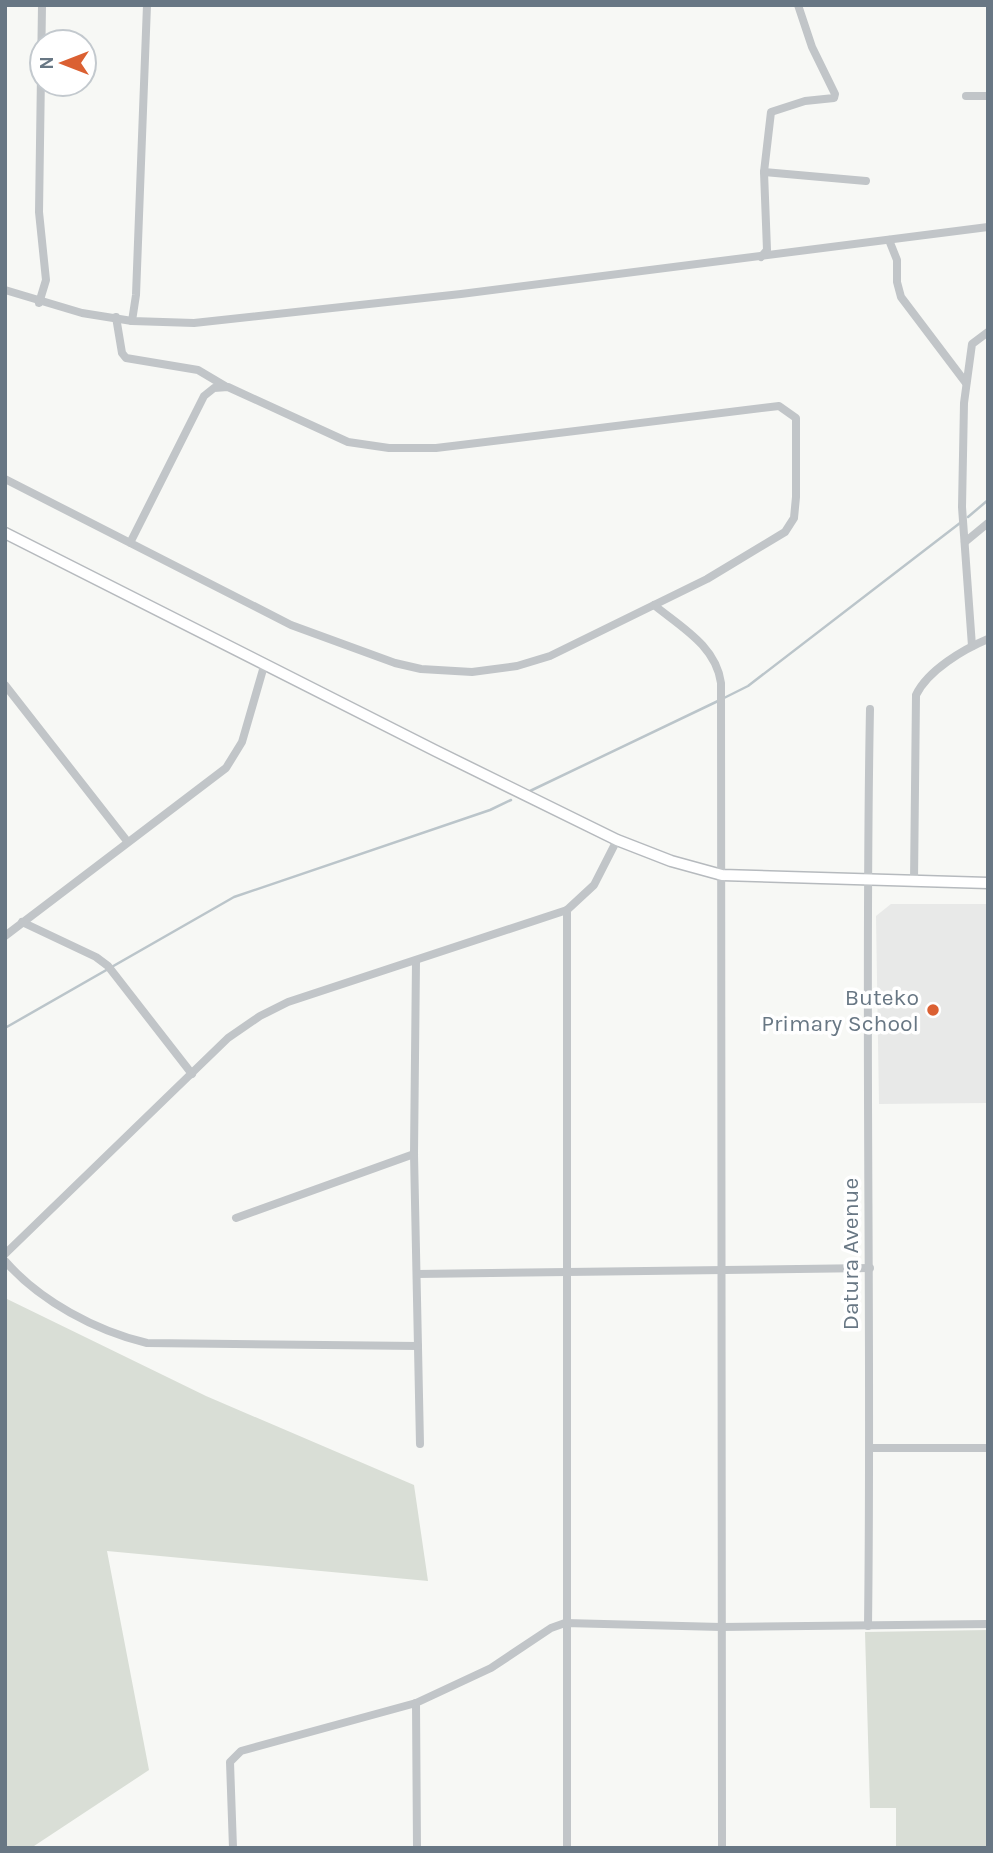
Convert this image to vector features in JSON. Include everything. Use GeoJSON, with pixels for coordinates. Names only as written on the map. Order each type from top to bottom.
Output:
{"type":"FeatureCollection","features":[{"type":"Feature","properties":{"kind":"main road"},"geometry":{"type":"LineString","coordinates":[[5,533],[264,666],[617,840],[671,861],[722,876],[988,883]]}},
{"type":"Feature","properties":{"kind":"street"},"geometry":{"type":"LineString","coordinates":[[38,303],[46,280],[38,212],[41,5]]}},
{"type":"Feature","properties":{"kind":"street"},"geometry":{"type":"LineString","coordinates":[[132,321],[136,295],[147,5]]}},
{"type":"Feature","properties":{"kind":"street"},"geometry":{"type":"LineString","coordinates":[[761,257],[767,250],[764,172],[771,112],[805,101],[834,98],[835,94],[812,47],[798,5]]}},
{"type":"Feature","properties":{"kind":"street"},"geometry":{"type":"LineString","coordinates":[[966,96],[988,96]]}},
{"type":"Feature","properties":{"kind":"street"},"geometry":{"type":"LineString","coordinates":[[764,172],[866,181]]}},
{"type":"Feature","properties":{"kind":"street"},"geometry":{"type":"LineString","coordinates":[[5,290],[38,303],[132,321],[171,323],[234,320],[988,227]]}},
{"type":"Feature","properties":{"kind":"street"},"geometry":{"type":"LineString","coordinates":[[889,240],[897,260],[897,282],[901,297],[966,383]]}},
{"type":"Feature","properties":{"kind":"street"},"geometry":{"type":"LineString","coordinates":[[5,480],[291,625],[385,660],[421,669],[472,672],[524,664],[550,656],[762,549],[791,526],[796,497],[796,418],[789,410],[779,406],[436,448],[389,448],[348,442],[228,387],[198,370],[126,358],[122,353],[116,317]]}},
{"type":"Feature","properties":{"kind":"street"},"geometry":{"type":"LineString","coordinates":[[972,646],[962,508],[966,383],[972,344],[988,332]]}},
{"type":"Feature","properties":{"kind":"street"},"geometry":{"type":"LineString","coordinates":[[130,543],[204,396],[214,388],[228,387]]}},
{"type":"Feature","properties":{"kind":"street"},"geometry":{"type":"LineString","coordinates":[[965,542],[988,523]]}},
{"type":"Feature","properties":{"kind":"street"},"geometry":{"type":"LineString","coordinates":[[654,605],[701,643],[714,658],[719,669],[721,699],[722,1848]]}},
{"type":"Feature","properties":{"kind":"street"},"geometry":{"type":"LineString","coordinates":[[914,882],[916,695],[930,677],[972,646],[988,639]]}},
{"type":"Feature","properties":{"kind":"street"},"geometry":{"type":"LineString","coordinates":[[5,936],[127,841],[211,781],[235,757],[242,742],[264,666]]}},
{"type":"Feature","properties":{"kind":"street"},"geometry":{"type":"LineString","coordinates":[[5,685],[127,841]]}},
{"type":"Feature","properties":{"kind":"street","name":"Datura Avenue"},"geometry":{"type":"LineString","coordinates":[[868,1626],[870,1268],[867,881],[870,709]]}},
{"type":"Feature","properties":{"kind":"street"},"geometry":{"type":"LineString","coordinates":[[5,1254],[228,1038],[260,1016],[288,1002],[568,910],[594,885],[617,840]]}},
{"type":"Feature","properties":{"kind":"street"},"geometry":{"type":"LineString","coordinates":[[566,1848],[568,910]]}},
{"type":"Feature","properties":{"kind":"street"},"geometry":{"type":"LineString","coordinates":[[22,922],[96,957],[116,978],[191,1074]]}},
{"type":"Feature","properties":{"kind":"street"},"geometry":{"type":"LineString","coordinates":[[416,961],[414,1154],[420,1444]]}},
{"type":"Feature","properties":{"kind":"street"},"geometry":{"type":"LineString","coordinates":[[236,1217],[414,1154]]}},
{"type":"Feature","properties":{"kind":"street"},"geometry":{"type":"LineString","coordinates":[[5,1261],[50,1300],[119,1336],[147,1343],[418,1346]]}},
{"type":"Feature","properties":{"kind":"street"},"geometry":{"type":"LineString","coordinates":[[417,1274],[870,1268]]}},
{"type":"Feature","properties":{"kind":"street"},"geometry":{"type":"LineString","coordinates":[[870,1448],[988,1448]]}},
{"type":"Feature","properties":{"kind":"street"},"geometry":{"type":"LineString","coordinates":[[233,1848],[230,1762],[241,1751],[416,1703],[491,1668],[551,1628],[565,1623],[722,1627],[988,1624]]}},
{"type":"Feature","properties":{"kind":"street"},"geometry":{"type":"LineString","coordinates":[[416,1703],[417,1848]]}},
{"type":"Feature","properties":{"kind":"shaded area","name":"Buteko Primary School"},"geometry":{"type":"Polygon","coordinates":[[[891,904],[988,904],[988,1103],[879,1104],[876,916],[891,904]]]}},
{"type":"Feature","properties":{"kind":"shaded area"},"geometry":{"type":"Polygon","coordinates":[[[5,1298],[206,1396],[414,1485],[428,1581],[107,1551],[149,1770],[31,1848],[5,1848],[5,1298]]]}},
{"type":"Feature","properties":{"kind":"shaded area"},"geometry":{"type":"Polygon","coordinates":[[[988,1630],[988,1848],[896,1848],[896,1808],[870,1808],[865,1632],[988,1630]]]}},
{"type":"Feature","properties":{"kind":"waterway"},"geometry":{"type":"LineString","coordinates":[[968,517],[988,500]]}},
{"type":"Feature","properties":{"kind":"waterway"},"geometry":{"type":"LineString","coordinates":[[724,698],[748,686],[960,523]]}},
{"type":"Feature","properties":{"kind":"waterway"},"geometry":{"type":"LineString","coordinates":[[530,791],[718,701]]}},
{"type":"Feature","properties":{"kind":"waterway"},"geometry":{"type":"LineString","coordinates":[[5,1028],[234,897],[490,810],[511,800]]}},
{"type":"Feature","properties":{"kind":"place","name":"Buteko Primary School"},"geometry":{"type":"Point","coordinates":[933,1010]}}]}
